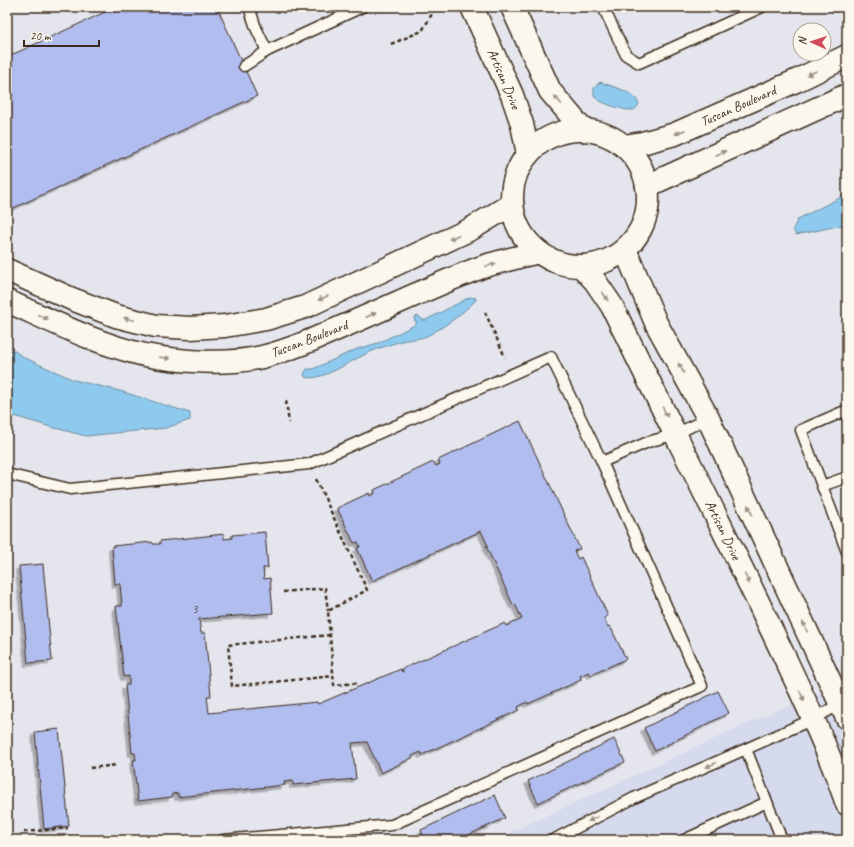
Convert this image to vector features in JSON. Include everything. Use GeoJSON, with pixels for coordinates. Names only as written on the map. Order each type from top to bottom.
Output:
{"type":"FeatureCollection","features":[{"type":"Feature","properties":{"kind":"main road","name":"Artisan Drive"},"geometry":{"type":"LineString","coordinates":[[472,7],[512,95],[522,124],[528,154]]}},
{"type":"Feature","properties":{"kind":"main road"},"geometry":{"type":"LineString","coordinates":[[512,7],[550,91],[583,130]]}},
{"type":"Feature","properties":{"kind":"main road","name":"Tuscan Boulevard"},"geometry":{"type":"LineString","coordinates":[[625,146],[675,134],[798,80],[847,56]]}},
{"type":"Feature","properties":{"kind":"main road"},"geometry":{"type":"LineString","coordinates":[[647,186],[847,95]]}},
{"type":"Feature","properties":{"kind":"main road"},"geometry":{"type":"LineString","coordinates":[[583,130],[605,134],[625,146],[640,164],[647,186],[647,209],[639,231],[625,249],[612,258],[597,264],[580,266],[558,263],[538,252],[525,238],[516,222],[512,204],[514,181],[523,160],[528,154],[539,143],[560,133],[583,130]]}},
{"type":"Feature","properties":{"kind":"main road"},"geometry":{"type":"LineString","coordinates":[[7,270],[72,299],[116,316],[156,326],[190,328],[225,326],[266,319],[305,307],[471,229],[512,204]]}},
{"type":"Feature","properties":{"kind":"main road"},"geometry":{"type":"LineString","coordinates":[[625,249],[656,323],[708,418],[845,707]]}},
{"type":"Feature","properties":{"kind":"main road","name":"Tuscan Boulevard"},"geometry":{"type":"LineString","coordinates":[[7,301],[75,332],[146,355],[176,360],[236,361],[260,357],[286,350],[475,269],[538,252]]}},
{"type":"Feature","properties":{"kind":"main road","name":"Artisan Drive"},"geometry":{"type":"LineString","coordinates":[[580,266],[595,281],[612,306],[676,434],[787,662],[840,783],[847,804]]}},
{"type":"Feature","properties":{"kind":"lane"},"geometry":{"type":"LineString","coordinates":[[249,7],[256,28],[267,51]]}},
{"type":"Feature","properties":{"kind":"lane"},"geometry":{"type":"LineString","coordinates":[[244,66],[267,51],[362,7]]}},
{"type":"Feature","properties":{"kind":"lane"},"geometry":{"type":"LineString","coordinates":[[603,7],[626,55],[639,63],[762,7]]}},
{"type":"Feature","properties":{"kind":"lane"},"geometry":{"type":"LineString","coordinates":[[7,474],[70,490],[309,464],[552,357],[602,462],[702,686],[392,825],[224,840]]}},
{"type":"Feature","properties":{"kind":"lane"},"geometry":{"type":"LineString","coordinates":[[847,410],[801,430],[847,552]]}},
{"type":"Feature","properties":{"kind":"lane"},"geometry":{"type":"LineString","coordinates":[[602,462],[648,442],[676,434],[708,418]]}},
{"type":"Feature","properties":{"kind":"lane"},"geometry":{"type":"LineString","coordinates":[[822,486],[847,477]]}},
{"type":"Feature","properties":{"kind":"lane"},"geometry":{"type":"LineString","coordinates":[[553,840],[634,798],[812,719],[845,707]]}},
{"type":"Feature","properties":{"kind":"lane"},"geometry":{"type":"LineString","coordinates":[[746,749],[782,840]]}},
{"type":"Feature","properties":{"kind":"lane"},"geometry":{"type":"LineString","coordinates":[[684,840],[768,802]]}},
{"type":"Feature","properties":{"kind":"path"},"geometry":{"type":"LineString","coordinates":[[391,44],[422,30],[436,7]]}},
{"type":"Feature","properties":{"kind":"path"},"geometry":{"type":"LineString","coordinates":[[485,312],[505,358]]}},
{"type":"Feature","properties":{"kind":"path"},"geometry":{"type":"LineString","coordinates":[[286,401],[289,423]]}},
{"type":"Feature","properties":{"kind":"path"},"geometry":{"type":"LineString","coordinates":[[316,479],[367,590],[328,611]]}},
{"type":"Feature","properties":{"kind":"path"},"geometry":{"type":"LineString","coordinates":[[283,592],[325,588],[334,685],[358,683]]}},
{"type":"Feature","properties":{"kind":"path"},"geometry":{"type":"LineString","coordinates":[[330,635],[228,645],[232,686],[334,676]]}},
{"type":"Feature","properties":{"kind":"path"},"geometry":{"type":"LineString","coordinates":[[90,768],[117,765]]}},
{"type":"Feature","properties":{"kind":"path"},"geometry":{"type":"LineString","coordinates":[[24,832],[68,828]]}},
{"type":"Feature","properties":{"kind":"shaded area"},"geometry":{"type":"Polygon","coordinates":[[[847,683],[847,840],[493,840],[775,711],[847,683]]]}},
{"type":"Feature","properties":{"kind":"water"},"geometry":{"type":"Polygon","coordinates":[[[600,82],[628,93],[633,96],[639,104],[636,108],[629,110],[598,100],[594,96],[594,88],[600,82]]]}},
{"type":"Feature","properties":{"kind":"water"},"geometry":{"type":"Polygon","coordinates":[[[847,194],[847,224],[796,235],[793,229],[798,219],[847,194]]]}},
{"type":"Feature","properties":{"kind":"water"},"geometry":{"type":"Polygon","coordinates":[[[470,297],[476,298],[476,300],[454,319],[429,335],[402,341],[377,349],[342,367],[318,377],[305,377],[304,374],[307,369],[313,369],[357,349],[378,343],[415,325],[417,322],[414,320],[415,317],[418,316],[422,320],[426,320],[470,297]]]}},
{"type":"Feature","properties":{"kind":"water"},"geometry":{"type":"Polygon","coordinates":[[[7,346],[25,358],[74,380],[120,391],[190,413],[190,420],[166,428],[86,436],[7,414],[7,346]]]}},
{"type":"Feature","properties":{"kind":"building"},"geometry":{"type":"Polygon","coordinates":[[[116,7],[217,7],[257,96],[7,211],[7,57],[116,7]]]}},
{"type":"Feature","properties":{"kind":"building"},"geometry":{"type":"Polygon","coordinates":[[[285,7],[294,7],[286,10],[285,7]]]}},
{"type":"Feature","properties":{"kind":"building"},"geometry":{"type":"Polygon","coordinates":[[[520,421],[580,549],[574,551],[578,559],[581,557],[608,616],[604,618],[608,627],[610,626],[626,659],[591,675],[589,672],[580,676],[581,680],[528,704],[527,702],[518,707],[519,710],[422,755],[421,752],[412,756],[412,758],[381,773],[367,742],[352,743],[356,779],[293,785],[293,781],[284,782],[285,785],[178,797],[178,793],[172,794],[172,797],[138,801],[133,760],[136,760],[135,753],[132,753],[125,685],[129,685],[129,676],[124,677],[116,606],[122,606],[120,584],[115,584],[112,546],[152,542],[153,544],[160,544],[160,541],[224,534],[224,539],[232,538],[232,535],[265,532],[268,568],[263,568],[264,579],[270,578],[273,613],[199,619],[201,633],[205,633],[211,696],[207,696],[209,713],[317,702],[318,704],[401,669],[403,672],[402,669],[505,623],[506,626],[522,619],[515,604],[513,605],[486,546],[488,546],[481,531],[372,581],[357,548],[360,547],[358,542],[354,543],[337,508],[369,493],[370,496],[375,493],[374,490],[433,462],[436,466],[440,464],[438,460],[520,421]]]}},
{"type":"Feature","properties":{"kind":"building"},"geometry":{"type":"Polygon","coordinates":[[[43,564],[52,661],[28,663],[19,566],[43,564]]]}},
{"type":"Feature","properties":{"kind":"building"},"geometry":{"type":"Polygon","coordinates":[[[718,691],[729,713],[655,751],[644,728],[718,691]]]}},
{"type":"Feature","properties":{"kind":"building"},"geometry":{"type":"Polygon","coordinates":[[[59,729],[69,826],[44,829],[35,732],[59,729]]]}},
{"type":"Feature","properties":{"kind":"building"},"geometry":{"type":"Polygon","coordinates":[[[614,739],[625,762],[538,803],[528,781],[614,739]]]}},
{"type":"Feature","properties":{"kind":"building"},"geometry":{"type":"Polygon","coordinates":[[[495,795],[505,818],[458,840],[425,840],[421,830],[495,795]]]}}]}
